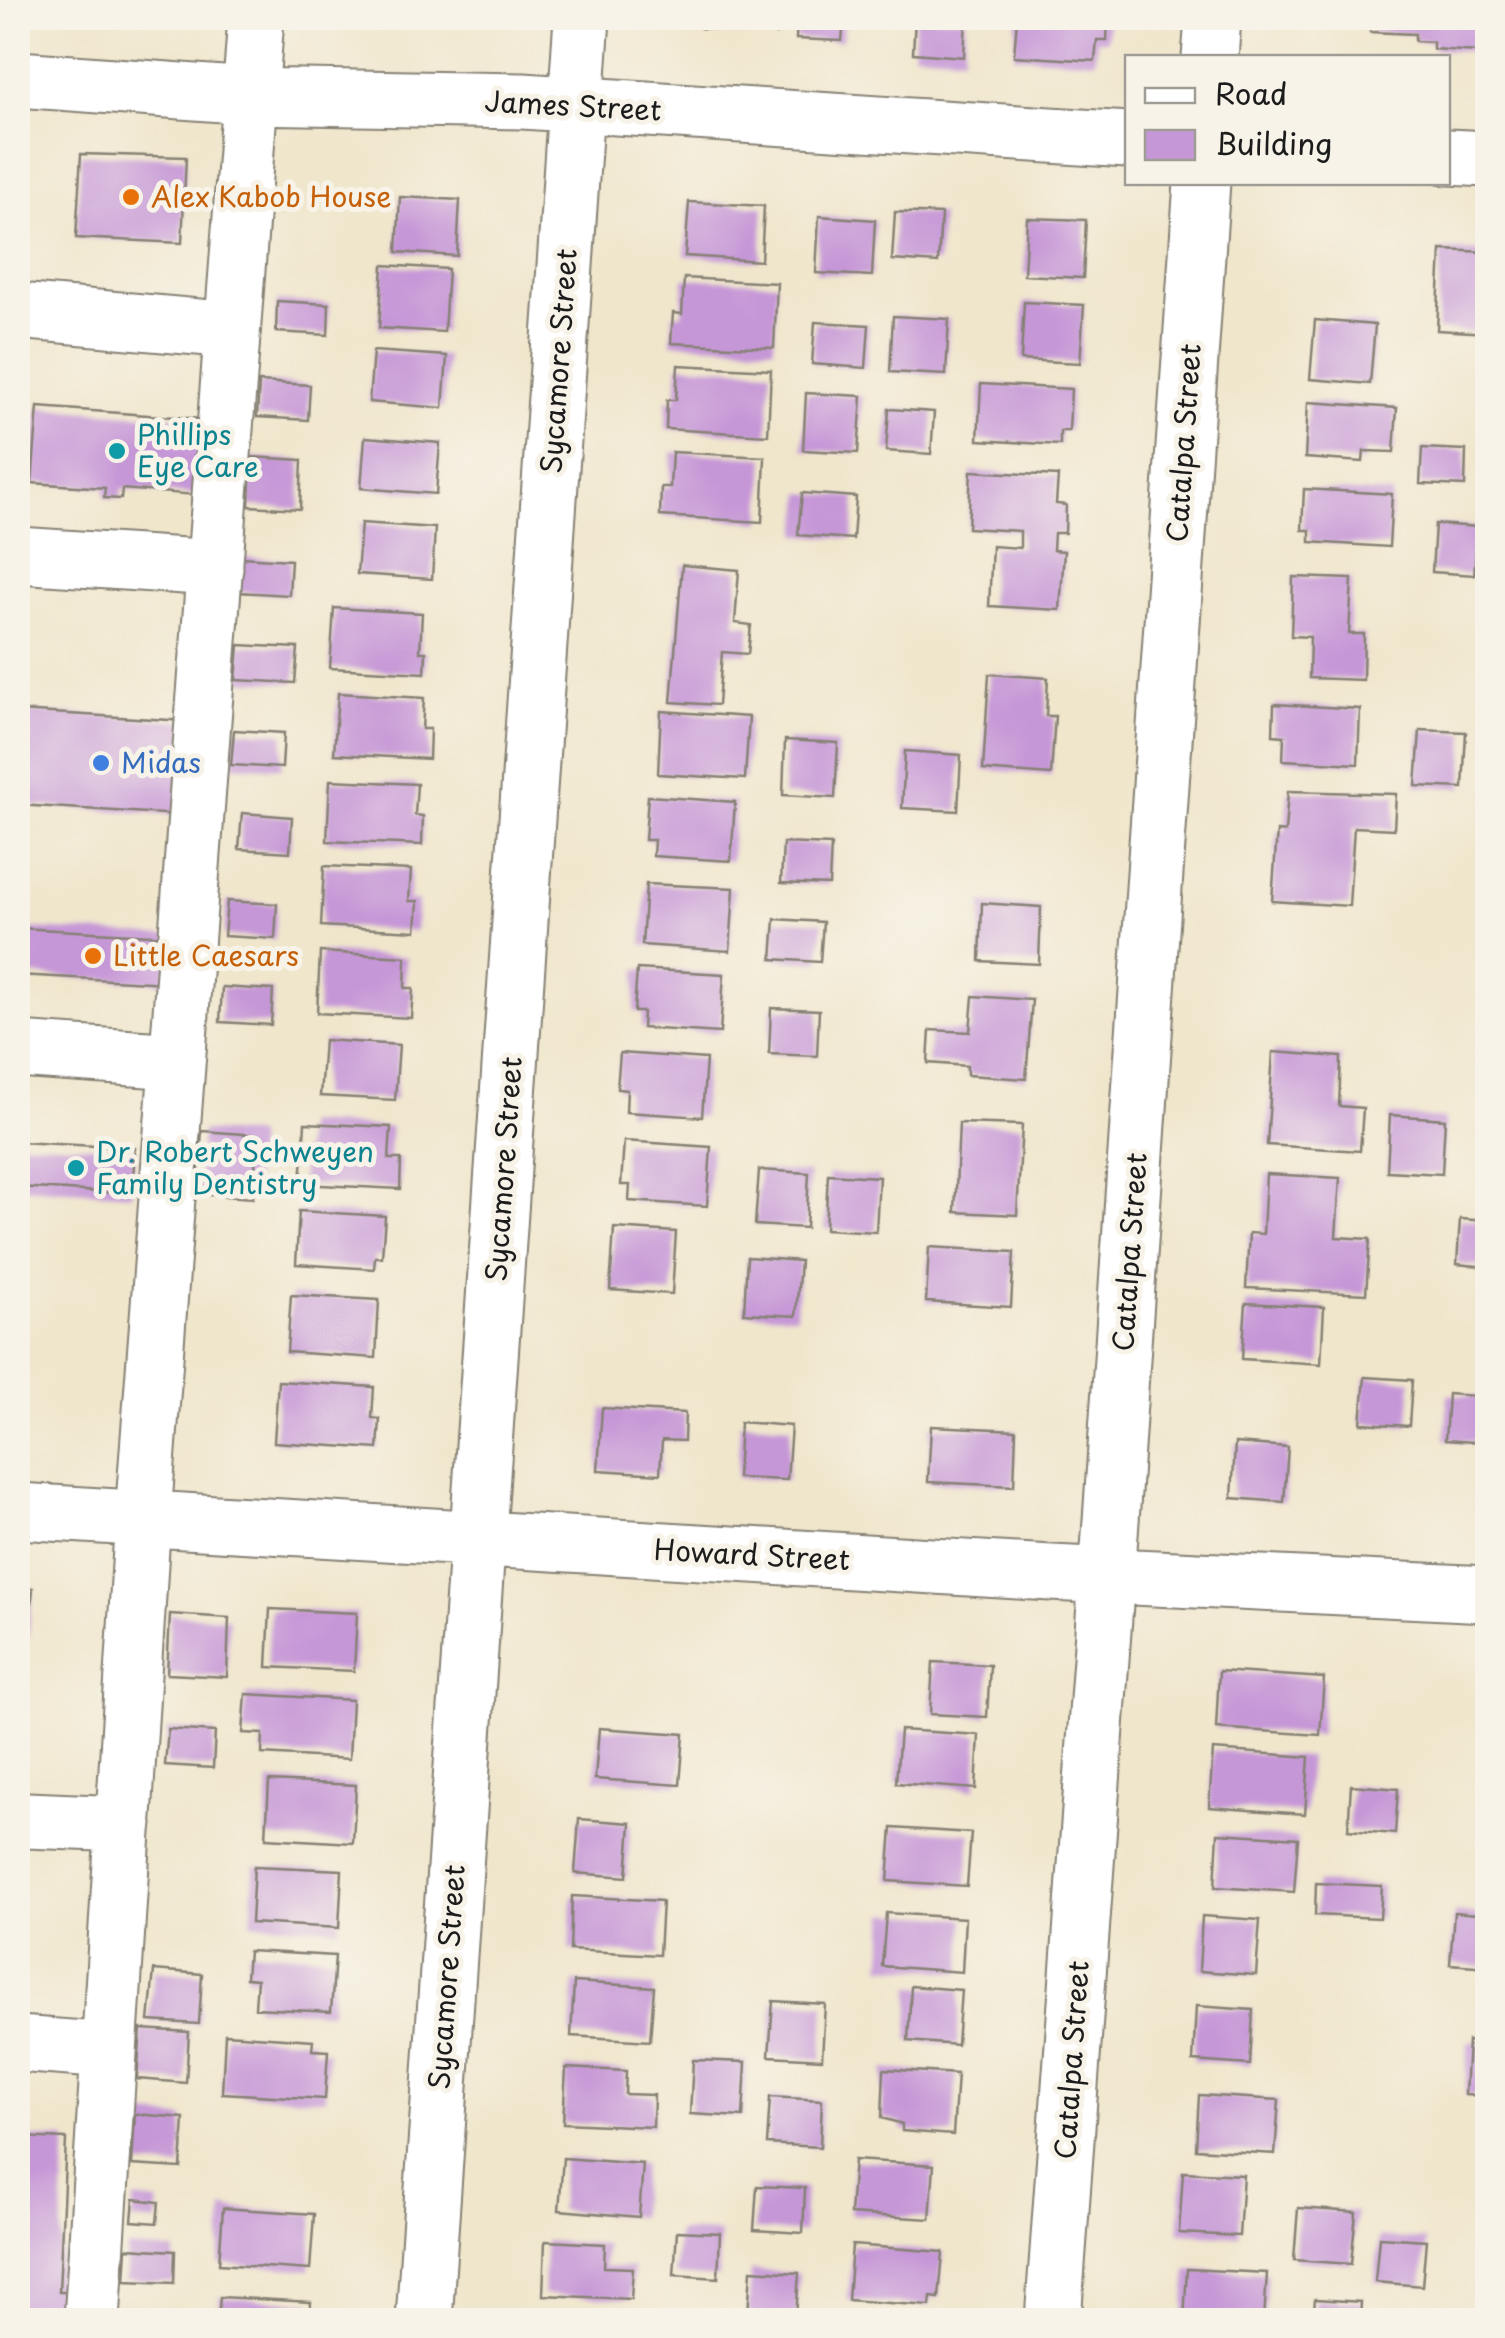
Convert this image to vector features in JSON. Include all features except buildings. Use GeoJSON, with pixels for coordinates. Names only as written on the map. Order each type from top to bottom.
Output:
{"type":"FeatureCollection","features":[{"type":"Feature","properties":{"kind":"street"},"geometry":{"type":"LineString","coordinates":[[92,2320],[143,1517],[256,18]]}},
{"type":"Feature","properties":{"kind":"street","name":"Sycamore Street"},"geometry":{"type":"LineString","coordinates":[[424,2320],[582,18]]}},
{"type":"Feature","properties":{"kind":"street"},"geometry":{"type":"LineString","coordinates":[[1210,55],[1213,18]]}},
{"type":"Feature","properties":{"kind":"street","name":"James Street"},"geometry":{"type":"LineString","coordinates":[[18,79],[250,96],[576,105],[1125,140]]}},
{"type":"Feature","properties":{"kind":"street"},"geometry":{"type":"LineString","coordinates":[[1450,157],[1488,160]]}},
{"type":"Feature","properties":{"kind":"street","name":"Catalpa Street"},"geometry":{"type":"LineString","coordinates":[[1053,2320],[1202,185]]}},
{"type":"Feature","properties":{"kind":"street"},"geometry":{"type":"LineString","coordinates":[[18,310],[232,330]]}},
{"type":"Feature","properties":{"kind":"street"},"geometry":{"type":"LineString","coordinates":[[18,555],[215,568]]}},
{"type":"Feature","properties":{"kind":"street"},"geometry":{"type":"LineString","coordinates":[[18,1050],[177,1062]]}},
{"type":"Feature","properties":{"kind":"street","name":"Howard Street"},"geometry":{"type":"LineString","coordinates":[[18,1511],[1488,1594]]}},
{"type":"Feature","properties":{"kind":"street"},"geometry":{"type":"LineString","coordinates":[[18,1822],[124,1824]]}},
{"type":"Feature","properties":{"kind":"street"},"geometry":{"type":"LineString","coordinates":[[18,2044],[109,2051]]}},
{"type":"Feature","properties":{"kind":"place","name":"Alex Kabob House"},"geometry":{"type":"Point","coordinates":[131,197]}},
{"type":"Feature","properties":{"kind":"place","name":"Phillips Eye Care"},"geometry":{"type":"Point","coordinates":[117,451]}},
{"type":"Feature","properties":{"kind":"place","name":"Midas"},"geometry":{"type":"Point","coordinates":[101,763]}},
{"type":"Feature","properties":{"kind":"place","name":"Little Caesars"},"geometry":{"type":"Point","coordinates":[93,956]}},
{"type":"Feature","properties":{"kind":"place","name":"Dr. Robert Schweyen Family Dentistry"},"geometry":{"type":"Point","coordinates":[76,1168]}}]}
